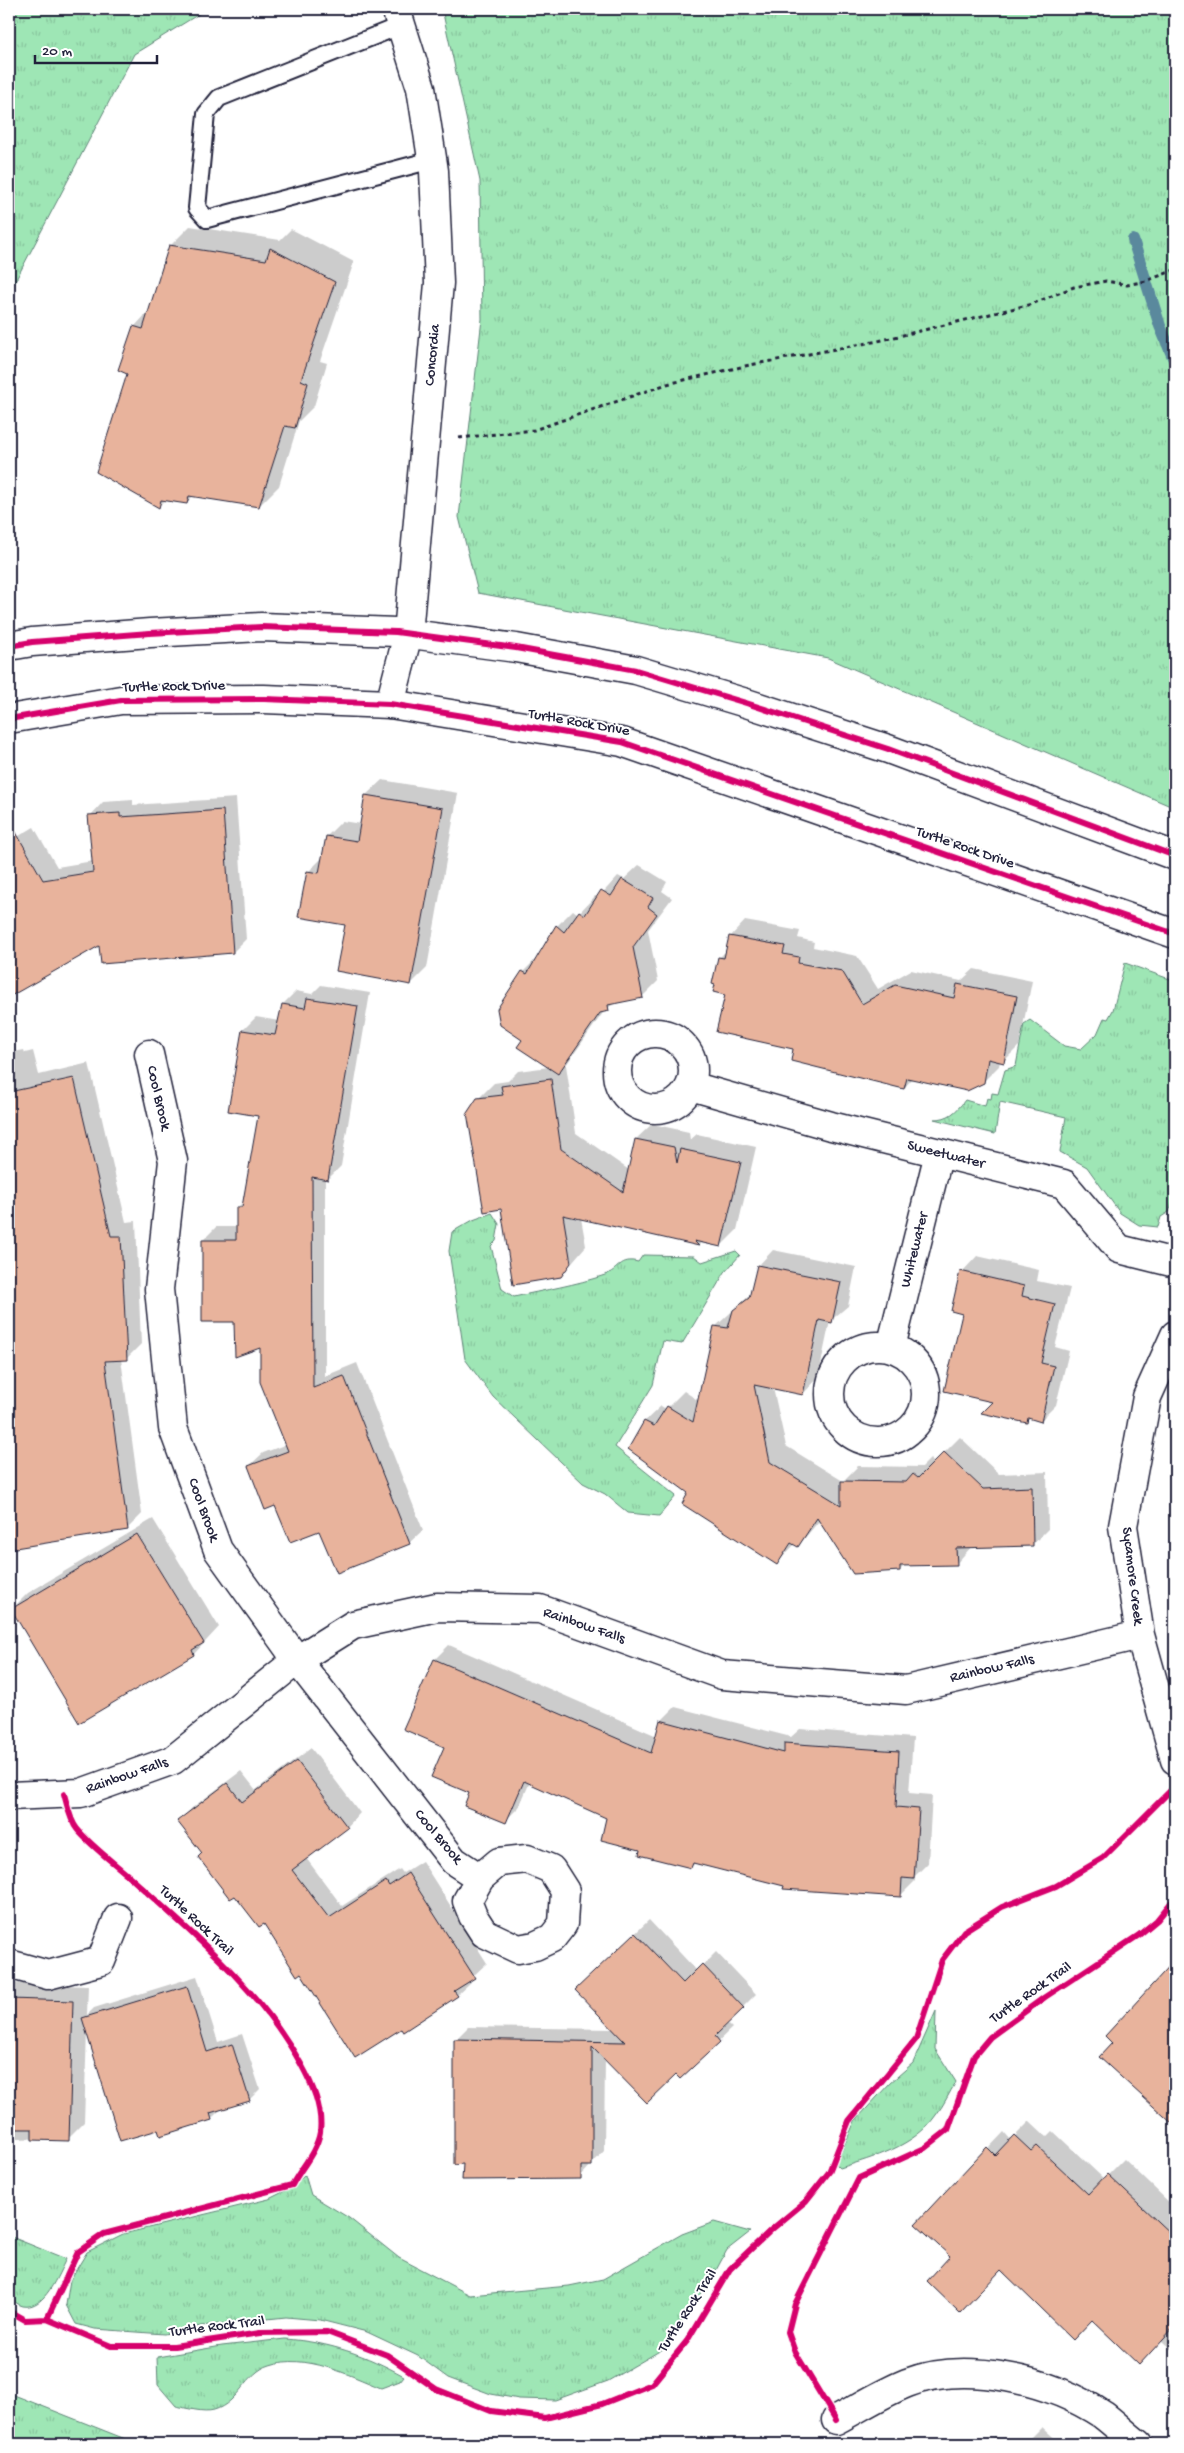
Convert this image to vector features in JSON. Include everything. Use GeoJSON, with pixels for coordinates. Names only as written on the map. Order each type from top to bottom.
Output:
{"type":"FeatureCollection","features":[{"type":"Feature","properties":{"kind":"street","name":"Concordia"},"geometry":{"type":"LineString","coordinates":[[390,704],[408,634],[439,283],[432,160],[421,88],[399,17]]}},
{"type":"Feature","properties":{"kind":"street"},"geometry":{"type":"LineString","coordinates":[[9,646],[32,642],[130,634],[260,626],[408,634],[516,648],[636,670],[746,702],[888,749],[1175,856]]}},
{"type":"Feature","properties":{"kind":"street","name":"Turtle Rock Drive"},"geometry":{"type":"LineString","coordinates":[[9,719],[121,700],[264,699],[390,704],[622,742],[1175,934]]}},
{"type":"Feature","properties":{"kind":"street","name":"Cool Brook"},"geometry":{"type":"LineString","coordinates":[[148,1054],[173,1161],[159,1289],[173,1428],[218,1550],[297,1660],[454,1861],[480,1878]]}},
{"type":"Feature","properties":{"kind":"street","name":"Sweetwater"},"geometry":{"type":"LineString","coordinates":[[691,1086],[831,1126],[1064,1184],[1120,1249],[1175,1263]]}},
{"type":"Feature","properties":{"kind":"street","name":"Whitewater"},"geometry":{"type":"LineString","coordinates":[[891,1347],[939,1153]]}},
{"type":"Feature","properties":{"kind":"street","name":"Sycamore Creek"},"geometry":{"type":"LineString","coordinates":[[1175,1335],[1147,1397],[1123,1526],[1140,1635],[1175,1760]]}},
{"type":"Feature","properties":{"kind":"street","name":"Rainbow Falls"},"geometry":{"type":"LineString","coordinates":[[9,1796],[81,1793],[173,1760],[297,1660],[353,1625],[438,1607],[540,1609],[722,1675],[906,1690],[1140,1635]]}},
{"type":"Feature","properties":{"kind":"street"},"geometry":{"type":"LineString","coordinates":[[9,1964],[48,1975],[101,1961],[118,1918]]}},
{"type":"Feature","properties":{"kind":"street"},"geometry":{"type":"LineString","coordinates":[[836,2420],[906,2383],[939,2375],[963,2373],[988,2374],[1035,2384],[1065,2395],[1102,2415],[1138,2444]]}},
{"type":"Feature","properties":{"kind":"lane"},"geometry":{"type":"LineString","coordinates":[[399,17],[219,98],[206,114],[197,208],[207,219],[432,160]]}},
{"type":"Feature","properties":{"kind":"path"},"geometry":{"type":"LineString","coordinates":[[425,441],[534,430],[667,384],[745,366],[878,341],[1032,304],[1074,287],[1106,281],[1127,285],[1146,281],[1175,270]]}},
{"type":"Feature","properties":{"kind":"green space"},"geometry":{"type":"Polygon","coordinates":[[[9,9],[207,9],[134,54],[9,293],[9,9]]]}},
{"type":"Feature","properties":{"kind":"green space"},"geometry":{"type":"Polygon","coordinates":[[[442,9],[1175,9],[1175,808],[828,658],[478,593],[459,517],[482,319],[480,181],[442,9]]]}},
{"type":"Feature","properties":{"kind":"green space"},"geometry":{"type":"Polygon","coordinates":[[[1125,963],[1175,981],[1175,1195],[1169,1212],[1161,1217],[1158,1227],[1139,1225],[1120,1213],[1087,1167],[1060,1152],[1066,1117],[1000,1102],[995,1134],[934,1119],[944,1118],[952,1114],[965,1100],[985,1106],[987,1098],[991,1099],[992,1093],[998,1094],[1005,1070],[1016,1066],[1024,1024],[1030,1020],[1064,1046],[1081,1049],[1097,1034],[1104,1018],[1108,1019],[1113,1010],[1125,963]]]}},
{"type":"Feature","properties":{"kind":"green space"},"geometry":{"type":"Polygon","coordinates":[[[492,1213],[499,1224],[496,1241],[491,1246],[502,1289],[514,1297],[594,1279],[610,1273],[627,1261],[638,1262],[643,1255],[694,1256],[702,1262],[736,1251],[740,1255],[725,1272],[682,1344],[663,1341],[653,1385],[615,1447],[676,1496],[659,1516],[628,1513],[605,1494],[583,1483],[493,1397],[465,1359],[449,1251],[452,1232],[473,1220],[492,1213]]]}},
{"type":"Feature","properties":{"kind":"green space"},"geometry":{"type":"Polygon","coordinates":[[[936,2011],[935,2049],[956,2082],[942,2107],[927,2126],[905,2143],[880,2155],[840,2168],[836,2164],[855,2121],[890,2083],[913,2063],[936,2011]]]}},
{"type":"Feature","properties":{"kind":"green space"},"geometry":{"type":"Polygon","coordinates":[[[305,2175],[311,2195],[349,2218],[399,2258],[470,2295],[569,2286],[603,2279],[682,2234],[714,2222],[750,2232],[727,2250],[714,2274],[663,2349],[608,2381],[555,2400],[519,2399],[491,2394],[448,2378],[418,2356],[367,2332],[320,2320],[286,2317],[201,2326],[164,2334],[95,2329],[76,2324],[66,2305],[70,2280],[87,2252],[123,2234],[269,2199],[291,2188],[305,2175]]]}},
{"type":"Feature","properties":{"kind":"green space"},"geometry":{"type":"Polygon","coordinates":[[[9,2236],[66,2259],[50,2290],[31,2306],[23,2306],[9,2298],[9,2236]]]}},
{"type":"Feature","properties":{"kind":"green space"},"geometry":{"type":"Polygon","coordinates":[[[285,2339],[332,2346],[376,2362],[404,2376],[400,2381],[381,2388],[327,2367],[298,2362],[284,2362],[262,2369],[248,2380],[230,2401],[210,2411],[176,2406],[158,2385],[157,2357],[222,2346],[285,2339]]]}},
{"type":"Feature","properties":{"kind":"green space"},"geometry":{"type":"Polygon","coordinates":[[[9,2393],[138,2444],[9,2444],[9,2393]]]}},
{"type":"Feature","properties":{"kind":"building"},"geometry":{"type":"Polygon","coordinates":[[[169,245],[266,260],[270,248],[335,282],[301,380],[308,383],[295,428],[285,426],[259,507],[189,496],[187,504],[161,500],[159,508],[96,472],[127,374],[118,370],[133,326],[143,329],[169,245]]]}},
{"type":"Feature","properties":{"kind":"building"},"geometry":{"type":"Polygon","coordinates":[[[365,795],[443,808],[411,985],[336,971],[345,925],[298,917],[307,871],[319,873],[326,836],[357,841],[365,795]]]}},
{"type":"Feature","properties":{"kind":"building"},"geometry":{"type":"Polygon","coordinates":[[[223,810],[233,953],[101,964],[99,946],[9,997],[9,820],[43,880],[93,872],[88,815],[120,813],[120,817],[223,810]]]}},
{"type":"Feature","properties":{"kind":"building"},"geometry":{"type":"Polygon","coordinates":[[[622,879],[653,898],[648,907],[657,914],[633,947],[643,998],[608,1005],[609,1011],[600,1013],[558,1074],[517,1047],[522,1040],[500,1025],[497,1009],[522,971],[527,974],[556,925],[564,932],[579,911],[585,915],[601,890],[611,896],[622,879]]]}},
{"type":"Feature","properties":{"kind":"building"},"geometry":{"type":"Polygon","coordinates":[[[729,936],[785,946],[783,954],[799,957],[798,963],[842,971],[862,1004],[895,985],[954,998],[957,984],[1017,996],[1004,1063],[988,1059],[984,1083],[967,1091],[907,1078],[904,1089],[791,1061],[793,1049],[716,1032],[725,995],[713,992],[715,985],[712,984],[718,957],[724,958],[729,936]]]}},
{"type":"Feature","properties":{"kind":"building"},"geometry":{"type":"Polygon","coordinates":[[[307,998],[358,1006],[328,1180],[312,1177],[313,1388],[344,1376],[410,1544],[337,1573],[319,1531],[290,1542],[275,1506],[265,1510],[248,1466],[288,1451],[260,1382],[260,1348],[235,1357],[234,1322],[202,1322],[202,1240],[236,1240],[236,1207],[242,1207],[258,1116],[228,1111],[242,1030],[275,1035],[282,1004],[305,1008],[307,998]]]}},
{"type":"Feature","properties":{"kind":"building"},"geometry":{"type":"Polygon","coordinates":[[[74,1078],[111,1236],[121,1236],[127,1360],[105,1361],[128,1530],[9,1549],[9,1092],[74,1078]]]}},
{"type":"Feature","properties":{"kind":"building"},"geometry":{"type":"Polygon","coordinates":[[[551,1079],[561,1149],[623,1192],[635,1139],[674,1147],[677,1163],[680,1149],[741,1162],[721,1247],[694,1241],[699,1246],[563,1215],[571,1263],[561,1277],[513,1285],[501,1209],[484,1212],[467,1113],[477,1098],[503,1095],[501,1086],[551,1079]]]}},
{"type":"Feature","properties":{"kind":"building"},"geometry":{"type":"Polygon","coordinates":[[[757,1265],[841,1282],[832,1323],[819,1320],[803,1395],[754,1385],[770,1462],[841,1505],[841,1481],[906,1482],[913,1474],[918,1478],[944,1452],[983,1489],[1032,1487],[1033,1546],[956,1548],[957,1565],[900,1566],[900,1571],[853,1574],[817,1518],[798,1547],[791,1543],[777,1565],[682,1504],[688,1493],[628,1449],[644,1421],[654,1426],[667,1406],[693,1422],[714,1326],[728,1328],[733,1310],[749,1298],[757,1265]]]}},
{"type":"Feature","properties":{"kind":"building"},"geometry":{"type":"Polygon","coordinates":[[[960,1271],[1024,1286],[1022,1296],[1055,1304],[1041,1363],[1054,1366],[1041,1422],[1028,1418],[1027,1423],[981,1413],[992,1402],[944,1391],[962,1314],[951,1311],[960,1271]]]}},
{"type":"Feature","properties":{"kind":"building"},"geometry":{"type":"Polygon","coordinates":[[[137,1534],[204,1643],[192,1650],[194,1655],[79,1723],[11,1609],[137,1534]]]}},
{"type":"Feature","properties":{"kind":"building"},"geometry":{"type":"Polygon","coordinates":[[[434,1659],[651,1753],[660,1720],[784,1753],[784,1743],[899,1751],[896,1807],[919,1809],[914,1879],[902,1878],[901,1897],[783,1889],[784,1886],[693,1863],[691,1868],[639,1855],[640,1850],[601,1840],[606,1818],[524,1781],[506,1823],[464,1806],[469,1793],[431,1777],[444,1747],[403,1729],[434,1659]]]}},
{"type":"Feature","properties":{"kind":"building"},"geometry":{"type":"Polygon","coordinates":[[[297,1761],[348,1828],[292,1870],[329,1918],[386,1881],[389,1886],[408,1873],[475,1978],[454,1991],[458,1996],[403,2032],[401,2029],[355,2058],[301,1973],[297,1976],[264,1924],[259,1927],[235,1896],[230,1899],[198,1857],[202,1853],[177,1821],[227,1783],[242,1802],[297,1761]]]}},
{"type":"Feature","properties":{"kind":"building"},"geometry":{"type":"Polygon","coordinates":[[[635,1933],[683,1983],[702,1964],[744,2008],[715,2036],[720,2042],[680,2079],[676,2075],[647,2103],[592,2047],[592,2166],[581,2166],[581,2179],[462,2180],[463,2164],[454,2165],[454,2039],[625,2042],[575,1990],[635,1933]]]}},
{"type":"Feature","properties":{"kind":"building"},"geometry":{"type":"Polygon","coordinates":[[[1175,1960],[1175,2126],[1099,2057],[1112,2043],[1105,2036],[1175,1960]]]}},
{"type":"Feature","properties":{"kind":"building"},"geometry":{"type":"Polygon","coordinates":[[[187,1986],[207,2052],[232,2044],[250,2101],[210,2113],[212,2120],[160,2136],[158,2130],[120,2141],[82,2018],[187,1986]]]}},
{"type":"Feature","properties":{"kind":"building"},"geometry":{"type":"Polygon","coordinates":[[[9,1999],[73,2001],[69,2141],[32,2140],[32,2129],[9,2129],[9,1999]]]}},
{"type":"Feature","properties":{"kind":"building"},"geometry":{"type":"Polygon","coordinates":[[[1014,2135],[1031,2151],[1037,2146],[1088,2194],[1107,2174],[1175,2238],[1175,2326],[1139,2365],[1092,2320],[1073,2340],[1001,2270],[960,2313],[927,2281],[950,2256],[915,2224],[987,2147],[995,2155],[1014,2135]]]}},
{"type":"Feature","properties":{"kind":"waterway"},"geometry":{"type":"LineString","coordinates":[[1133,240],[1160,326],[1175,362]]}},
{"type":"Feature","properties":{"kind":"cycle path"},"geometry":{"type":"LineString","coordinates":[[9,646],[32,642],[150,633],[261,627],[396,632],[516,648],[636,670],[746,703],[888,749],[1175,856]]}},
{"type":"Feature","properties":{"kind":"cycle path"},"geometry":{"type":"LineString","coordinates":[[9,719],[121,700],[264,699],[390,704],[622,742],[1175,934]]}},
{"type":"Feature","properties":{"kind":"cycle path","name":"Turtle Rock Trail"},"geometry":{"type":"LineString","coordinates":[[9,2311],[25,2320],[47,2319],[111,2346],[174,2346],[260,2333],[327,2332],[387,2355],[436,2389],[491,2411],[545,2418],[602,2404],[652,2384],[687,2341],[730,2269],[771,2230],[806,2201],[829,2172],[849,2121],[916,2039],[942,1960],[964,1931],[1002,1907],[1056,1886],[1103,1858],[1175,1786]]}},
{"type":"Feature","properties":{"kind":"cycle path","name":"Turtle Rock Trail"},"geometry":{"type":"LineString","coordinates":[[47,2319],[78,2252],[104,2234],[292,2185],[316,2146],[320,2132],[320,2114],[309,2080],[301,2064],[266,2011],[201,1941],[83,1836],[72,1822],[64,1794]]}},
{"type":"Feature","properties":{"kind":"cycle path","name":"Turtle Rock Trail"},"geometry":{"type":"LineString","coordinates":[[836,2420],[795,2352],[788,2332],[795,2304],[859,2178],[925,2148],[948,2130],[974,2056],[990,2037],[1045,1997],[1139,1935],[1157,1920],[1175,1898]]}}]}
